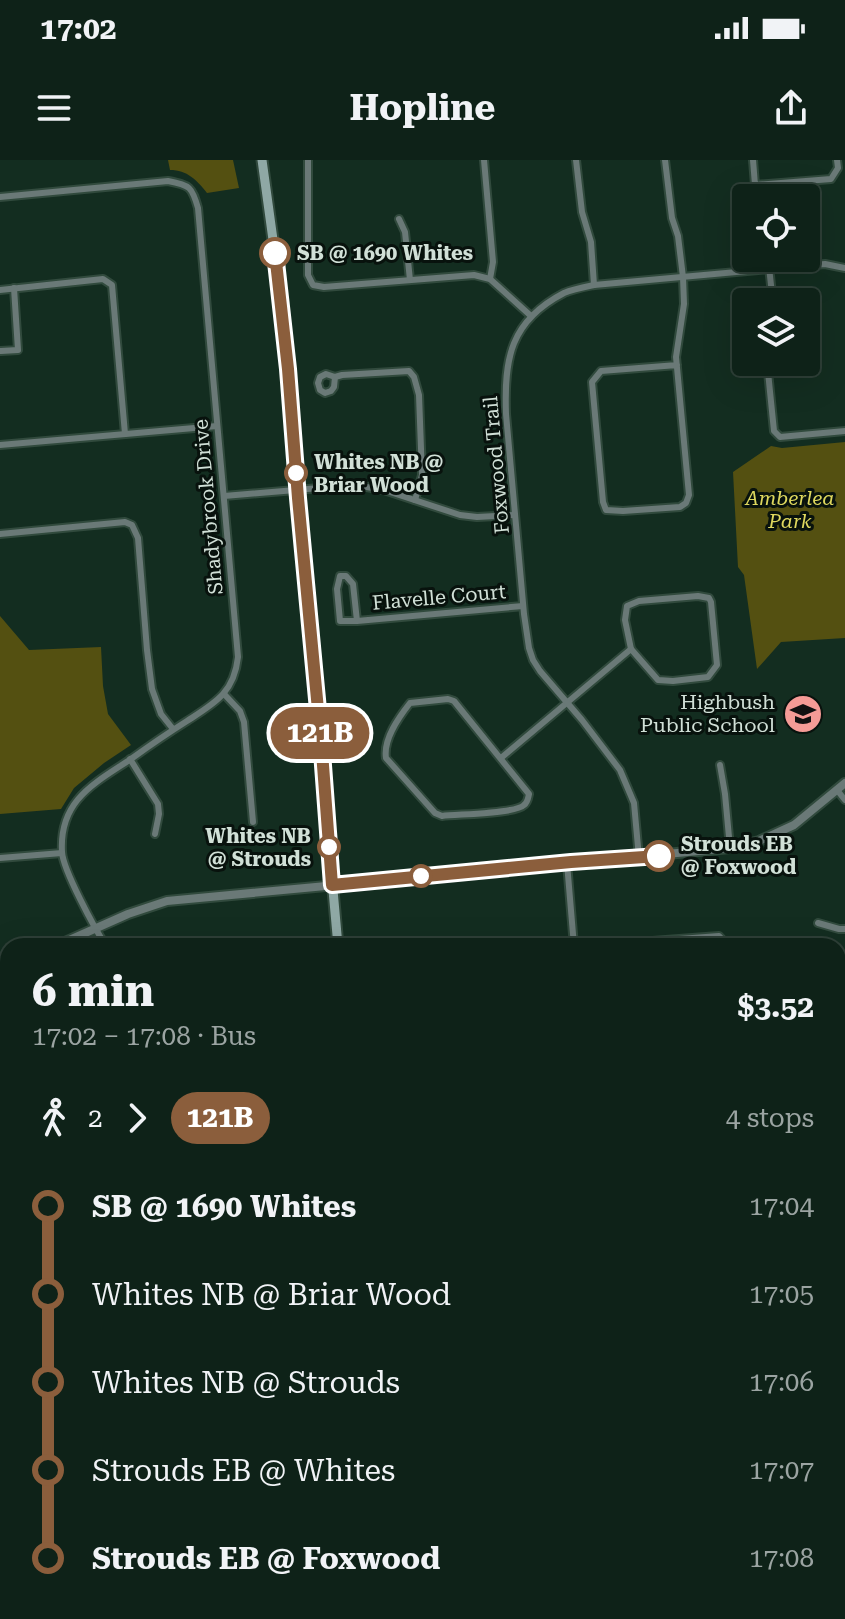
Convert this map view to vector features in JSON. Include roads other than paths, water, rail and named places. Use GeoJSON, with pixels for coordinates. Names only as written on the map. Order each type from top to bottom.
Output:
{"type":"FeatureCollection","features":[{"type":"Feature","properties":{"kind":"main road"},"geometry":{"type":"LineString","coordinates":[[262,160],[288,369],[337,938]]}},
{"type":"Feature","properties":{"kind":"street"},"geometry":{"type":"LineString","coordinates":[[308,160],[308,275],[313,285],[324,287],[474,275],[490,279],[531,316]]}},
{"type":"Feature","properties":{"kind":"street"},"geometry":{"type":"LineString","coordinates":[[484,160],[493,262],[490,279]]}},
{"type":"Feature","properties":{"kind":"street"},"geometry":{"type":"LineString","coordinates":[[576,160],[582,212],[591,242],[594,285]]}},
{"type":"Feature","properties":{"kind":"street"},"geometry":{"type":"LineString","coordinates":[[665,160],[683,277],[684,304],[677,365],[689,495],[680,507],[606,510],[592,382],[601,371],[677,365]]}},
{"type":"Feature","properties":{"kind":"street"},"geometry":{"type":"LineString","coordinates":[[753,160],[755,184]]}},
{"type":"Feature","properties":{"kind":"street"},"geometry":{"type":"LineString","coordinates":[[768,184],[831,179],[838,168],[837,160]]}},
{"type":"Feature","properties":{"kind":"street","name":"Shadybrook Drive"},"geometry":{"type":"LineString","coordinates":[[0,197],[168,181],[185,184],[193,191],[198,208],[238,657],[233,680],[225,695]]}},
{"type":"Feature","properties":{"kind":"street"},"geometry":{"type":"LineString","coordinates":[[399,219],[405,232],[410,280]]}},
{"type":"Feature","properties":{"kind":"street","name":"Foxwood Trail"},"geometry":{"type":"LineString","coordinates":[[820,264],[845,268]]}},
{"type":"Feature","properties":{"kind":"street","name":"Foxwood Trail"},"geometry":{"type":"LineString","coordinates":[[639,858],[634,803],[620,770],[533,660],[529,648],[506,414],[505,383],[509,359],[517,335],[531,316],[566,292],[594,285],[737,272]]}},
{"type":"Feature","properties":{"kind":"street"},"geometry":{"type":"LineString","coordinates":[[0,290],[103,279],[112,285],[125,434]]}},
{"type":"Feature","properties":{"kind":"street"},"geometry":{"type":"LineString","coordinates":[[1,351],[18,350],[14,288]]}},
{"type":"Feature","properties":{"kind":"street"},"geometry":{"type":"LineString","coordinates":[[335,377],[409,371],[414,377],[419,395],[422,475],[415,500]]}},
{"type":"Feature","properties":{"kind":"street"},"geometry":{"type":"LineString","coordinates":[[768,376],[774,431],[780,437],[845,431]]}},
{"type":"Feature","properties":{"kind":"street"},"geometry":{"type":"LineString","coordinates":[[0,445],[217,426]]}},
{"type":"Feature","properties":{"kind":"street"},"geometry":{"type":"LineString","coordinates":[[224,496],[355,485],[384,490],[460,515],[515,515]]}},
{"type":"Feature","properties":{"kind":"street"},"geometry":{"type":"LineString","coordinates":[[0,534],[125,522],[132,525],[138,538],[152,689],[161,714],[173,729]]}},
{"type":"Feature","properties":{"kind":"street","name":"Flavelle Court"},"geometry":{"type":"LineString","coordinates":[[357,621],[353,584],[346,576],[340,576],[337,589],[340,621],[357,621],[523,606]]}},
{"type":"Feature","properties":{"kind":"street"},"geometry":{"type":"LineString","coordinates":[[698,596],[709,598],[717,665],[708,677],[658,680],[631,649],[625,620],[627,606],[639,601],[698,596]]}},
{"type":"Feature","properties":{"kind":"street"},"geometry":{"type":"LineString","coordinates":[[501,758],[631,649]]}},
{"type":"Feature","properties":{"kind":"street"},"geometry":{"type":"LineString","coordinates":[[101,938],[66,868],[62,853],[64,828],[70,811],[87,788],[225,695],[240,711],[244,722],[253,822]]}},
{"type":"Feature","properties":{"kind":"street"},"geometry":{"type":"LineString","coordinates":[[448,699],[454,701],[501,758],[529,794],[527,803],[509,811],[442,816],[435,813],[386,758],[385,751],[410,703],[448,699]]}},
{"type":"Feature","properties":{"kind":"street"},"geometry":{"type":"LineString","coordinates":[[130,759],[158,804],[155,834]]}},
{"type":"Feature","properties":{"kind":"street"},"geometry":{"type":"LineString","coordinates":[[720,765],[730,848]]}},
{"type":"Feature","properties":{"kind":"street"},"geometry":{"type":"LineString","coordinates":[[73,938],[167,901],[730,848],[759,841],[794,825],[845,783]]}},
{"type":"Feature","properties":{"kind":"street"},"geometry":{"type":"LineString","coordinates":[[837,790],[845,800]]}},
{"type":"Feature","properties":{"kind":"street"},"geometry":{"type":"LineString","coordinates":[[0,858],[62,853]]}},
{"type":"Feature","properties":{"kind":"street"},"geometry":{"type":"LineString","coordinates":[[567,863],[573,938]]}},
{"type":"Feature","properties":{"kind":"street"},"geometry":{"type":"LineString","coordinates":[[818,923],[845,929]]}},
{"type":"Feature","properties":{"kind":"street"},"geometry":{"type":"LineString","coordinates":[[692,938],[721,938]]}},
{"type":"Feature","properties":{"kind":"place","name":"SB @ 1690 Whites"},"geometry":{"type":"Point","coordinates":[275,253]}},
{"type":"Feature","properties":{"kind":"place","name":"Whites NB @ Briar Wood"},"geometry":{"type":"Point","coordinates":[296,473]}},
{"type":"Feature","properties":{"kind":"place","name":"Highbush Public School"},"geometry":{"type":"Point","coordinates":[803,714]}},
{"type":"Feature","properties":{"kind":"place","name":"Whites NB @ Strouds"},"geometry":{"type":"Point","coordinates":[329,847]}},
{"type":"Feature","properties":{"kind":"place","name":"Strouds EB @ Foxwood"},"geometry":{"type":"Point","coordinates":[659,856]}},
{"type":"Feature","properties":{"kind":"park label","name":"Amberlea Park"},"geometry":{"type":"Point","coordinates":[790,510]}}]}
